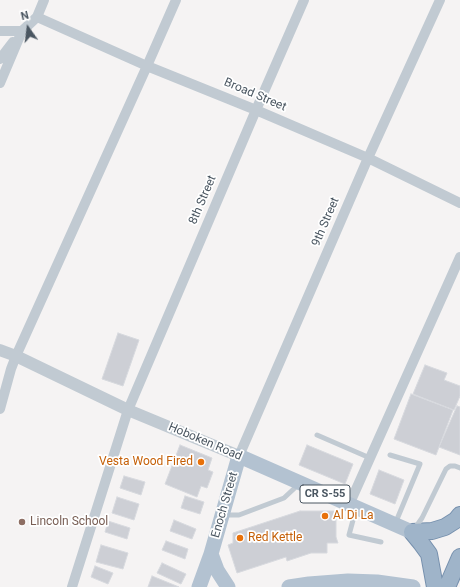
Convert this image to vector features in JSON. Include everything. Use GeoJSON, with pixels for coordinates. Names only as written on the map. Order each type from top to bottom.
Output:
{"type":"FeatureCollection","features":[{"type":"Feature","properties":{"kind":"highway"},"geometry":{"type":"LineString","coordinates":[[412,532],[432,531],[445,527],[456,520],[460,515]]}},
{"type":"Feature","properties":{"kind":"highway"},"geometry":{"type":"LineString","coordinates":[[412,532],[429,554],[435,587]]}},
{"type":"Feature","properties":{"kind":"highway"},"geometry":{"type":"LineString","coordinates":[[447,587],[460,557]]}},
{"type":"Feature","properties":{"kind":"main road","name":"Hoboken Road"},"geometry":{"type":"LineString","coordinates":[[239,456],[412,532]]}},
{"type":"Feature","properties":{"kind":"main road","name":"Enoch Street"},"geometry":{"type":"LineString","coordinates":[[199,587],[211,554],[239,456]]}},
{"type":"Feature","properties":{"kind":"main road","name":"Enoch Street"},"geometry":{"type":"LineString","coordinates":[[211,554],[217,570],[228,587]]}},
{"type":"Feature","properties":{"kind":"main road"},"geometry":{"type":"LineString","coordinates":[[289,587],[348,581],[377,582],[413,587]]}},
{"type":"Feature","properties":{"kind":"street"},"geometry":{"type":"LineString","coordinates":[[0,59],[22,31],[37,17],[44,0]]}},
{"type":"Feature","properties":{"kind":"street"},"geometry":{"type":"LineString","coordinates":[[0,409],[16,356],[176,0]]}},
{"type":"Feature","properties":{"kind":"street","name":"8th Street"},"geometry":{"type":"LineString","coordinates":[[72,587],[128,410],[304,0]]}},
{"type":"Feature","properties":{"kind":"street","name":"9th Street"},"geometry":{"type":"LineString","coordinates":[[239,456],[368,158],[440,0]]}},
{"type":"Feature","properties":{"kind":"street","name":"Broad Street"},"geometry":{"type":"LineString","coordinates":[[37,17],[147,66],[256,110],[368,158],[460,203]]}},
{"type":"Feature","properties":{"kind":"street"},"geometry":{"type":"LineString","coordinates":[[0,31],[22,31]]}},
{"type":"Feature","properties":{"kind":"street"},"geometry":{"type":"LineString","coordinates":[[0,83],[22,31]]}},
{"type":"Feature","properties":{"kind":"street"},"geometry":{"type":"LineString","coordinates":[[353,506],[370,458],[460,257]]}},
{"type":"Feature","properties":{"kind":"street","name":"Hoboken Road"},"geometry":{"type":"LineString","coordinates":[[0,350],[16,356],[128,410],[239,456]]}},
{"type":"Feature","properties":{"kind":"lane"},"geometry":{"type":"LineString","coordinates":[[317,435],[370,458]]}},
{"type":"Feature","properties":{"kind":"lane"},"geometry":{"type":"LineString","coordinates":[[390,455],[420,464],[395,525]]}},
{"type":"Feature","properties":{"kind":"lane"},"geometry":{"type":"LineString","coordinates":[[412,532],[422,518],[446,469],[450,466],[460,468]]}},
{"type":"Feature","properties":{"kind":"lane"},"geometry":{"type":"LineString","coordinates":[[222,515],[239,515],[284,498],[300,483]]}},
{"type":"Feature","properties":{"kind":"lane"},"geometry":{"type":"LineString","coordinates":[[353,506],[349,536],[381,542]]}},
{"type":"Feature","properties":{"kind":"building"},"geometry":{"type":"Polygon","coordinates":[[[118,333],[139,340],[123,386],[102,379],[118,333]]]}},
{"type":"Feature","properties":{"kind":"building"},"geometry":{"type":"Polygon","coordinates":[[[425,365],[447,373],[444,380],[460,386],[460,396],[454,410],[413,394],[425,365]]]}},
{"type":"Feature","properties":{"kind":"building"},"geometry":{"type":"Polygon","coordinates":[[[411,394],[453,410],[436,455],[394,439],[411,394]]]}},
{"type":"Feature","properties":{"kind":"building"},"geometry":{"type":"Polygon","coordinates":[[[457,406],[460,407],[460,455],[439,447],[457,406]]]}},
{"type":"Feature","properties":{"kind":"building"},"geometry":{"type":"Polygon","coordinates":[[[180,445],[212,458],[208,470],[213,472],[207,488],[201,486],[197,497],[165,484],[180,445]]]}},
{"type":"Feature","properties":{"kind":"building"},"geometry":{"type":"Polygon","coordinates":[[[307,445],[353,464],[345,484],[299,465],[307,445]]]}},
{"type":"Feature","properties":{"kind":"building"},"geometry":{"type":"Polygon","coordinates":[[[379,470],[404,480],[395,504],[370,494],[379,470]]]}},
{"type":"Feature","properties":{"kind":"building"},"geometry":{"type":"Polygon","coordinates":[[[124,476],[145,482],[141,495],[120,488],[124,476]]]}},
{"type":"Feature","properties":{"kind":"building"},"geometry":{"type":"Polygon","coordinates":[[[185,496],[204,502],[200,514],[181,508],[185,496]]]}},
{"type":"Feature","properties":{"kind":"building"},"geometry":{"type":"Polygon","coordinates":[[[117,497],[139,504],[134,520],[112,513],[117,497]]]}},
{"type":"Feature","properties":{"kind":"building"},"geometry":{"type":"Polygon","coordinates":[[[300,511],[336,511],[336,537],[338,543],[327,543],[327,553],[311,553],[287,561],[286,557],[237,573],[228,545],[233,543],[233,533],[300,511]]]}},
{"type":"Feature","properties":{"kind":"building"},"geometry":{"type":"Polygon","coordinates":[[[174,520],[196,529],[192,539],[170,531],[174,520]]]}},
{"type":"Feature","properties":{"kind":"building"},"geometry":{"type":"Polygon","coordinates":[[[108,521],[130,528],[127,539],[105,532],[108,521]]]}},
{"type":"Feature","properties":{"kind":"building"},"geometry":{"type":"Polygon","coordinates":[[[166,541],[188,549],[185,559],[162,550],[166,541]]]}},
{"type":"Feature","properties":{"kind":"building"},"geometry":{"type":"Polygon","coordinates":[[[101,545],[128,553],[123,569],[96,562],[101,545]]]}},
{"type":"Feature","properties":{"kind":"building"},"geometry":{"type":"Polygon","coordinates":[[[162,563],[186,574],[181,584],[157,573],[162,563]]]}},
{"type":"Feature","properties":{"kind":"building"},"geometry":{"type":"Polygon","coordinates":[[[95,566],[113,573],[108,584],[91,577],[95,566]]]}},
{"type":"Feature","properties":{"kind":"building"},"geometry":{"type":"Polygon","coordinates":[[[152,576],[179,587],[148,587],[152,576]]]}},
{"type":"Feature","properties":{"kind":"place","name":"Vesta Wood Fired"},"geometry":{"type":"Point","coordinates":[201,462]}},
{"type":"Feature","properties":{"kind":"place","name":"Al Di La"},"geometry":{"type":"Point","coordinates":[325,516]}},
{"type":"Feature","properties":{"kind":"place","name":"Lincoln School"},"geometry":{"type":"Point","coordinates":[22,522]}},
{"type":"Feature","properties":{"kind":"place","name":"Red Kettle"},"geometry":{"type":"Point","coordinates":[240,538]}}]}
